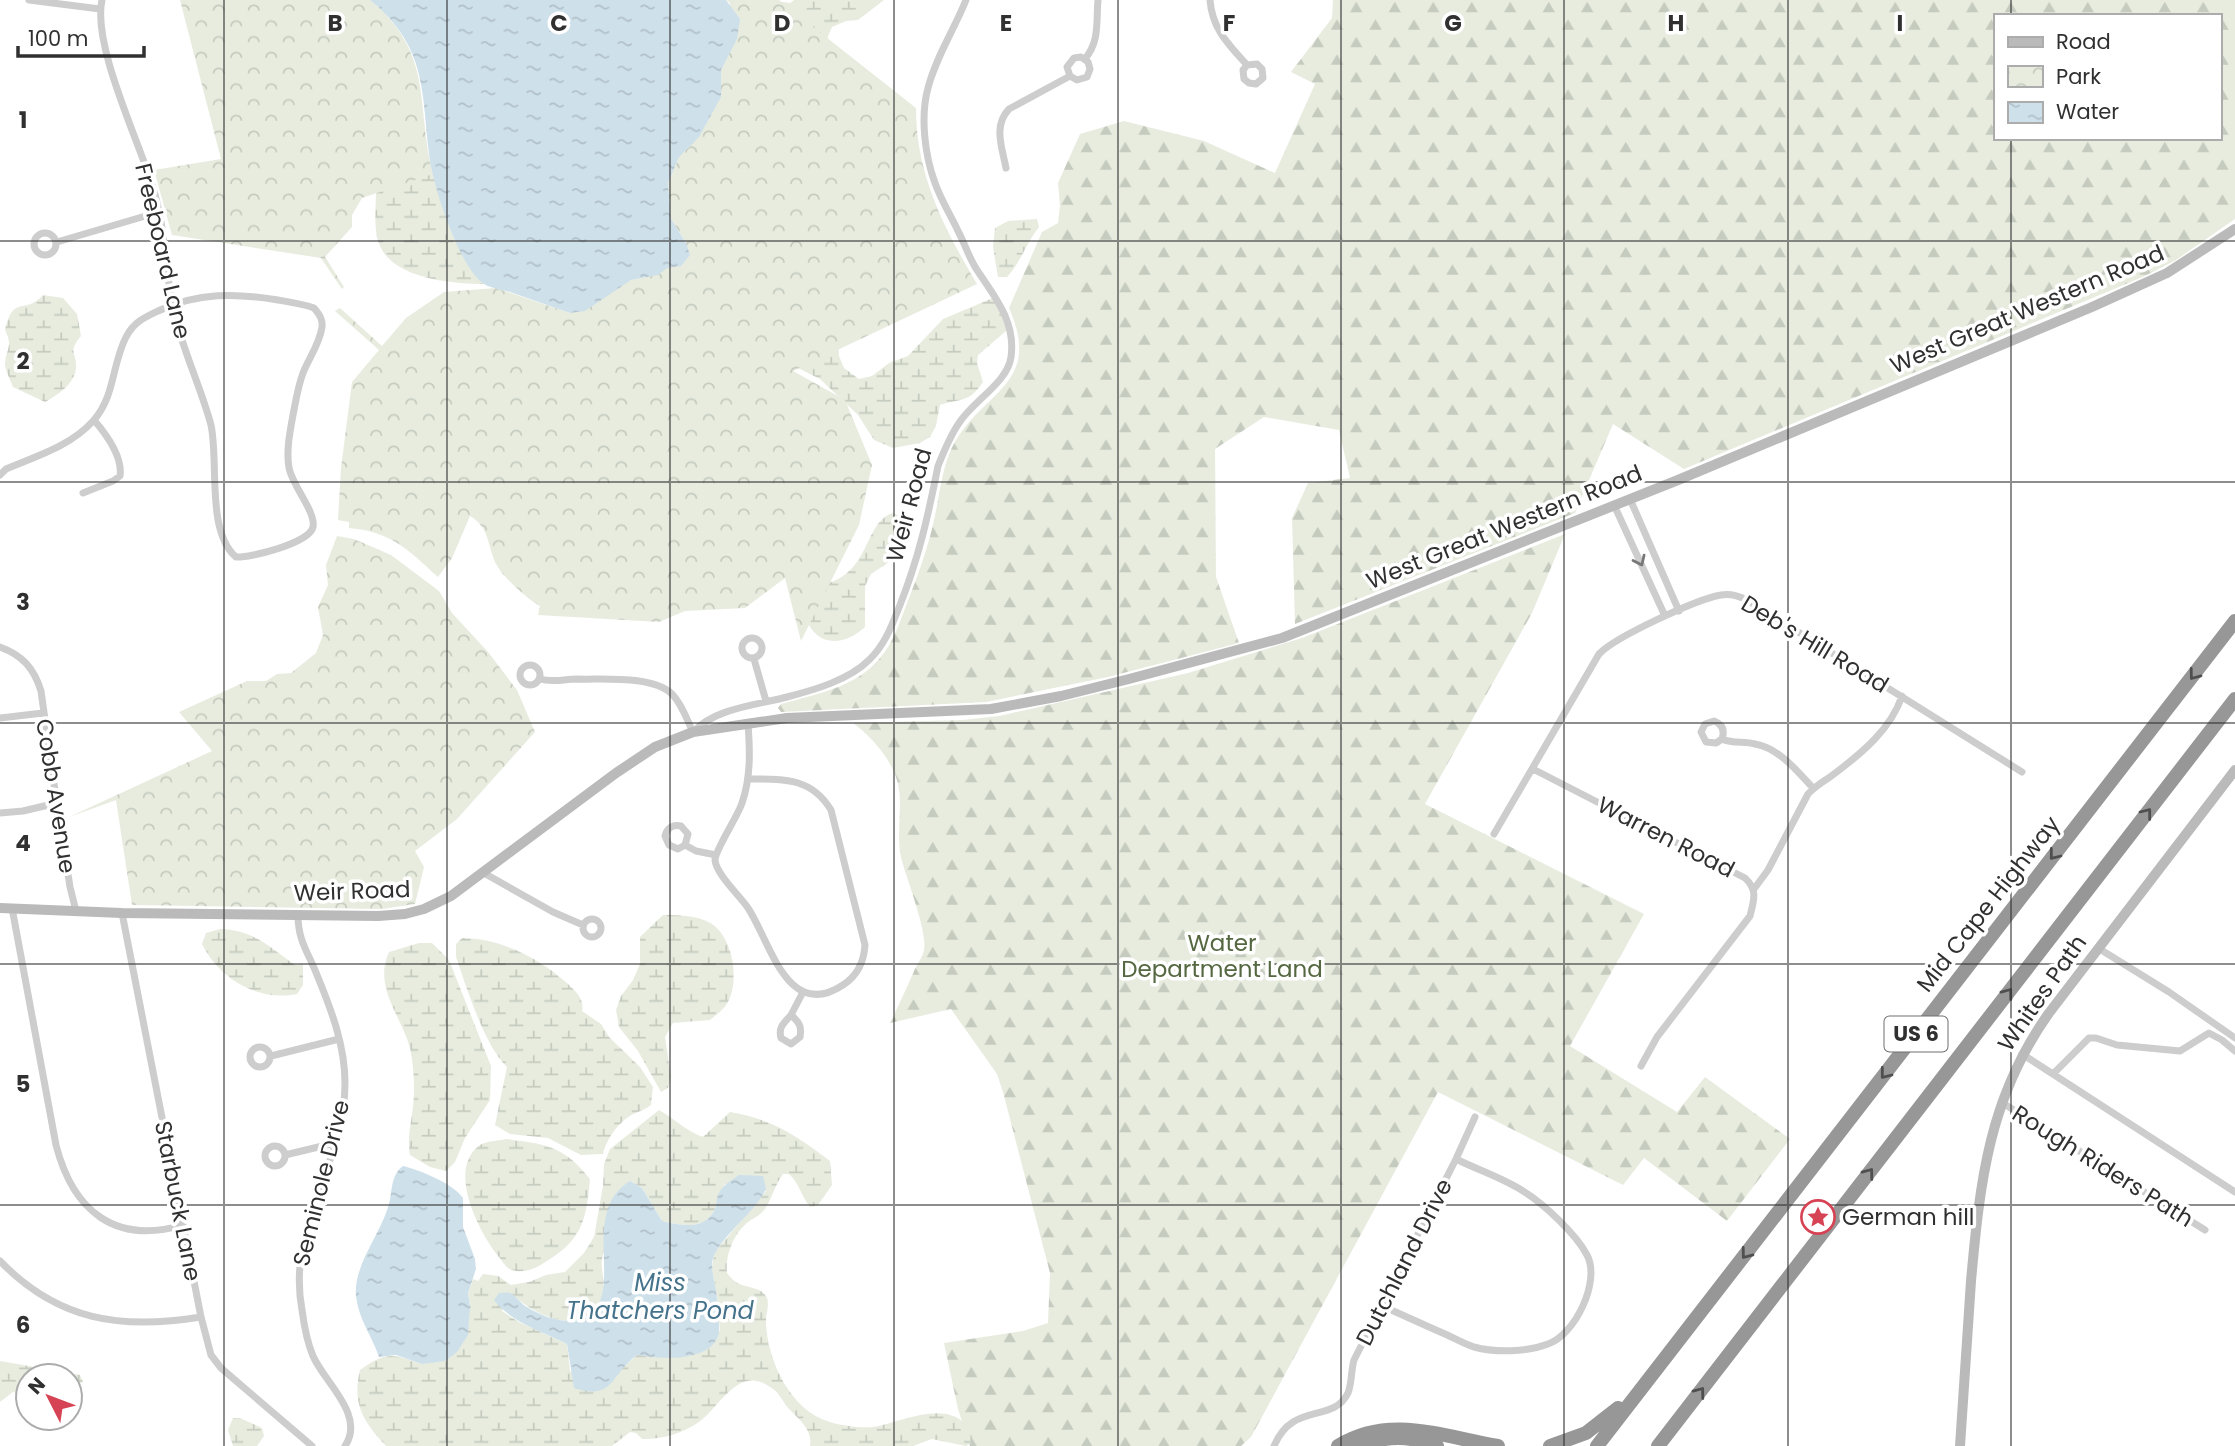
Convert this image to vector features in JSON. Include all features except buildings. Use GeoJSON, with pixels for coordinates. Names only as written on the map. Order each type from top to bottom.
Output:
{"type":"FeatureCollection","features":[{"type":"Feature","properties":{"kind":"highway","name":"Mid Cape Highway"},"geometry":{"type":"LineString","coordinates":[[1597,1446],[2235,621]]}},
{"type":"Feature","properties":{"kind":"highway","name":"US 6"},"geometry":{"type":"LineString","coordinates":[[1658,1446],[2235,699]]}},
{"type":"Feature","properties":{"kind":"highway"},"geometry":{"type":"LineString","coordinates":[[1550,1446],[1592,1429],[1644,1383]]}},
{"type":"Feature","properties":{"kind":"highway"},"geometry":{"type":"LineString","coordinates":[[1338,1446],[1363,1434],[1401,1428],[1497,1446]]}},
{"type":"Feature","properties":{"kind":"highway"},"geometry":{"type":"LineString","coordinates":[[1360,1446],[1397,1438],[1415,1439],[1437,1446]]}},
{"type":"Feature","properties":{"kind":"street"},"geometry":{"type":"LineString","coordinates":[[29,0],[101,4]]}},
{"type":"Feature","properties":{"kind":"street","name":"Weir Road"},"geometry":{"type":"LineString","coordinates":[[694,732],[708,719],[801,693],[852,673],[871,659],[890,630],[919,555],[938,466],[948,444],[968,411],[1004,375],[1010,364],[1012,346],[1007,318],[974,266],[934,181],[924,126],[927,91],[932,75],[966,0]]}},
{"type":"Feature","properties":{"kind":"street"},"geometry":{"type":"LineString","coordinates":[[1085,59],[1097,38],[1098,0]]}},
{"type":"Feature","properties":{"kind":"street"},"geometry":{"type":"LineString","coordinates":[[1210,0],[1213,18],[1222,38],[1247,65]]}},
{"type":"Feature","properties":{"kind":"street","name":"Freeboard Lane"},"geometry":{"type":"LineString","coordinates":[[101,4],[100,23],[109,63],[153,188],[173,305],[214,439],[215,494],[223,542],[227,550],[236,557],[261,555],[306,537],[313,528],[313,516],[292,479],[288,457],[296,396],[320,335],[320,315],[307,305],[236,295],[219,294],[188,299],[173,305]]}},
{"type":"Feature","properties":{"kind":"street"},"geometry":{"type":"LineString","coordinates":[[1077,57],[1085,59],[1090,67],[1087,77],[1079,80],[1070,76],[1070,61],[1077,57]]}},
{"type":"Feature","properties":{"kind":"street"},"geometry":{"type":"LineString","coordinates":[[1006,168],[999,134],[1003,115],[1009,109],[1070,76]]}},
{"type":"Feature","properties":{"kind":"street"},"geometry":{"type":"LineString","coordinates":[[57,242],[159,212]]}},
{"type":"Feature","properties":{"kind":"street","name":"West Great Western Road"},"geometry":{"type":"LineString","coordinates":[[748,724],[824,716],[991,709],[1060,696],[1282,638],[1630,499],[2092,307],[2167,273],[2235,229]]}},
{"type":"Feature","properties":{"kind":"street"},"geometry":{"type":"LineString","coordinates":[[0,475],[6,469],[61,446],[94,419],[109,396],[122,346],[128,334],[144,317],[173,305]]}},
{"type":"Feature","properties":{"kind":"street"},"geometry":{"type":"LineString","coordinates":[[83,493],[120,476],[121,470],[109,437],[94,419]]}},
{"type":"Feature","properties":{"kind":"street"},"geometry":{"type":"LineString","coordinates":[[1630,499],[1679,611]]}},
{"type":"Feature","properties":{"kind":"street"},"geometry":{"type":"LineString","coordinates":[[1614,505],[1665,616]]}},
{"type":"Feature","properties":{"kind":"street","name":"Deb's Hill Road"},"geometry":{"type":"LineString","coordinates":[[1494,834],[1599,654],[1611,643],[1665,616],[1725,594],[1741,597],[2022,772]]}},
{"type":"Feature","properties":{"kind":"street","name":"Cobb Avenue"},"geometry":{"type":"LineString","coordinates":[[0,648],[29,664],[38,681],[76,911]]}},
{"type":"Feature","properties":{"kind":"street"},"geometry":{"type":"LineString","coordinates":[[754,659],[766,701]]}},
{"type":"Feature","properties":{"kind":"street"},"geometry":{"type":"LineString","coordinates":[[540,679],[556,682],[574,679],[654,684],[670,692],[694,732]]}},
{"type":"Feature","properties":{"kind":"street"},"geometry":{"type":"LineString","coordinates":[[1754,889],[1768,870],[1813,788],[1860,754],[1892,718],[1902,696]]}},
{"type":"Feature","properties":{"kind":"street"},"geometry":{"type":"LineString","coordinates":[[0,718],[43,713]]}},
{"type":"Feature","properties":{"kind":"street"},"geometry":{"type":"LineString","coordinates":[[748,724],[748,779],[737,817],[716,855],[716,865],[748,909],[785,978],[803,992],[821,993],[840,987],[858,970],[864,954],[864,936],[842,857],[837,827],[827,802],[813,788],[795,781],[748,779]]}},
{"type":"Feature","properties":{"kind":"street","name":"Weir Road"},"geometry":{"type":"LineString","coordinates":[[6,908],[122,913],[378,916],[417,911],[451,896],[640,756],[672,739],[694,732],[748,724]]}},
{"type":"Feature","properties":{"kind":"street"},"geometry":{"type":"LineString","coordinates":[[1722,738],[1729,742],[1761,745],[1774,751],[1813,788]]}},
{"type":"Feature","properties":{"kind":"street","name":"Warren Road"},"geometry":{"type":"LineString","coordinates":[[1533,769],[1745,878],[1754,889],[1755,899],[1750,916],[1657,1037],[1641,1066]]}},
{"type":"Feature","properties":{"kind":"street","name":"Whites Path"},"geometry":{"type":"LineString","coordinates":[[1960,1446],[1978,1209],[1987,1150],[2001,1102],[2022,1054],[2044,1020],[2235,770]]}},
{"type":"Feature","properties":{"kind":"street"},"geometry":{"type":"LineString","coordinates":[[0,813],[57,803]]}},
{"type":"Feature","properties":{"kind":"street"},"geometry":{"type":"LineString","coordinates":[[685,845],[696,852],[716,855]]}},
{"type":"Feature","properties":{"kind":"street"},"geometry":{"type":"LineString","coordinates":[[482,872],[583,925]]}},
{"type":"Feature","properties":{"kind":"street"},"geometry":{"type":"LineString","coordinates":[[6,908],[56,1145],[69,1182],[85,1206],[115,1225],[155,1232],[183,1225]]}},
{"type":"Feature","properties":{"kind":"street","name":"Starbuck Lane"},"geometry":{"type":"LineString","coordinates":[[122,913],[201,1317],[211,1355],[221,1368],[312,1446]]}},
{"type":"Feature","properties":{"kind":"street","name":"Seminole Drive"},"geometry":{"type":"LineString","coordinates":[[298,915],[301,943],[320,981],[339,1039],[345,1082],[335,1143],[302,1238],[298,1278],[302,1311],[313,1356],[342,1403],[351,1425],[351,1434],[345,1446]]}},
{"type":"Feature","properties":{"kind":"street"},"geometry":{"type":"LineString","coordinates":[[2098,948],[2169,992],[2235,1038]]}},
{"type":"Feature","properties":{"kind":"street"},"geometry":{"type":"LineString","coordinates":[[791,1015],[803,992]]}},
{"type":"Feature","properties":{"kind":"street"},"geometry":{"type":"LineString","coordinates":[[2053,1074],[2089,1038],[2117,1045],[2180,1051],[2209,1033],[2235,1051]]}},
{"type":"Feature","properties":{"kind":"street"},"geometry":{"type":"LineString","coordinates":[[271,1056],[339,1039]]}},
{"type":"Feature","properties":{"kind":"street"},"geometry":{"type":"LineString","coordinates":[[2022,1054],[2235,1192]]}},
{"type":"Feature","properties":{"kind":"street","name":"Rough Riders Path"},"geometry":{"type":"LineString","coordinates":[[2001,1102],[2205,1230]]}},
{"type":"Feature","properties":{"kind":"street","name":"Dutchland Drive"},"geometry":{"type":"LineString","coordinates":[[1274,1446],[1278,1436],[1289,1424],[1336,1407],[1348,1392],[1354,1360],[1475,1117]]}},
{"type":"Feature","properties":{"kind":"street"},"geometry":{"type":"LineString","coordinates":[[285,1154],[335,1143]]}},
{"type":"Feature","properties":{"kind":"street"},"geometry":{"type":"LineString","coordinates":[[1382,1306],[1475,1348],[1524,1350],[1550,1344],[1558,1339],[1567,1330],[1585,1299],[1590,1287],[1591,1263],[1574,1237],[1523,1191],[1456,1159]]}},
{"type":"Feature","properties":{"kind":"street"},"geometry":{"type":"LineString","coordinates":[[0,1261],[25,1285],[96,1319],[141,1324],[201,1317]]}},
{"type":"Feature","properties":{"kind":"green space"},"geometry":{"type":"Polygon","coordinates":[[[180,0],[370,0],[391,20],[405,40],[419,81],[433,174],[362,198],[352,215],[352,227],[325,257],[344,287],[342,289],[321,258],[172,235],[154,170],[221,159],[180,0]]]}},
{"type":"Feature","properties":{"kind":"green space"},"geometry":{"type":"Polygon","coordinates":[[[321,0],[370,0],[386,14],[447,220],[463,254],[485,284],[442,281],[411,273],[387,257],[380,246],[376,226],[376,191],[321,0]]]}},
{"type":"Feature","properties":{"kind":"green space"},"geometry":{"type":"Polygon","coordinates":[[[726,0],[779,0],[916,108],[921,156],[934,200],[977,284],[793,371],[845,400],[872,465],[859,525],[801,641],[785,578],[745,608],[685,611],[659,622],[538,615],[540,606],[515,587],[499,569],[485,531],[470,516],[452,558],[438,577],[388,538],[377,533],[349,528],[349,522],[338,520],[341,468],[352,382],[379,350],[335,311],[340,308],[382,346],[406,318],[444,292],[496,288],[570,313],[631,280],[658,275],[667,268],[686,243],[671,219],[668,183],[679,157],[699,137],[721,97],[721,70],[728,55],[730,3],[726,0]]]}},
{"type":"Feature","properties":{"kind":"green space"},"geometry":{"type":"Polygon","coordinates":[[[730,0],[790,3],[794,0],[884,0],[858,20],[846,21],[832,27],[828,36],[839,356],[844,368],[859,379],[872,376],[889,363],[908,356],[943,319],[993,298],[1008,319],[1006,331],[978,355],[977,363],[983,382],[969,397],[940,405],[936,426],[930,437],[920,443],[893,448],[874,440],[858,415],[820,379],[782,360],[646,277],[686,243],[679,157],[696,138],[717,103],[726,66],[730,0]]]}},
{"type":"Feature","properties":{"kind":"green space"},"geometry":{"type":"Polygon","coordinates":[[[1333,0],[2235,0],[2235,219],[2176,260],[2145,276],[1684,469],[1613,424],[1575,513],[1295,624],[1292,518],[1308,483],[1350,478],[1339,430],[1264,417],[1215,449],[1216,577],[1239,643],[1108,677],[986,702],[781,712],[778,708],[781,704],[821,693],[859,676],[880,658],[892,640],[932,531],[948,457],[959,435],[1013,374],[1019,357],[1018,336],[1009,308],[1042,232],[1058,223],[1058,183],[1080,134],[1124,121],[1204,141],[1275,173],[1315,84],[1291,72],[1332,18],[1333,0]]]}},
{"type":"Feature","properties":{"kind":"green space"},"geometry":{"type":"Polygon","coordinates":[[[1037,219],[1039,227],[1016,265],[1007,277],[998,277],[993,247],[995,228],[1008,221],[1037,219]]]}},
{"type":"Feature","properties":{"kind":"green space"},"geometry":{"type":"Polygon","coordinates":[[[43,295],[63,298],[77,314],[81,336],[74,349],[75,374],[65,388],[45,402],[13,387],[5,365],[9,345],[5,330],[8,319],[16,308],[30,304],[43,295]]]}},
{"type":"Feature","properties":{"kind":"green space"},"geometry":{"type":"Polygon","coordinates":[[[893,513],[900,516],[905,532],[892,560],[871,574],[865,586],[865,627],[843,640],[821,637],[809,625],[820,585],[837,580],[849,571],[858,561],[876,527],[893,513]]]}},
{"type":"Feature","properties":{"kind":"green space","name":"Water Department Land"},"geometry":{"type":"Polygon","coordinates":[[[1565,534],[1532,613],[1425,804],[1644,914],[1570,1046],[1677,1112],[1705,1077],[1790,1139],[1727,1221],[1644,1158],[1623,1185],[1438,1092],[1251,1437],[1241,1446],[970,1446],[958,1409],[944,1343],[1023,1331],[1048,1323],[1050,1273],[997,1074],[951,1009],[890,1023],[923,955],[923,931],[899,846],[898,782],[882,751],[853,723],[963,720],[999,716],[1188,673],[1302,638],[1565,534]]]}},
{"type":"Feature","properties":{"kind":"green space"},"geometry":{"type":"Polygon","coordinates":[[[337,536],[354,539],[391,555],[439,591],[452,613],[488,652],[517,690],[535,732],[457,819],[415,851],[424,867],[415,904],[382,909],[132,905],[116,800],[69,817],[212,751],[179,712],[247,681],[266,681],[277,674],[291,673],[316,653],[323,635],[318,607],[328,585],[326,565],[337,536]]]}},
{"type":"Feature","properties":{"kind":"green space"},"geometry":{"type":"Polygon","coordinates":[[[663,915],[688,916],[712,924],[725,939],[729,949],[734,981],[727,1003],[710,1020],[673,1023],[665,1037],[671,1077],[668,1088],[661,1092],[638,1051],[619,1027],[616,1010],[640,964],[640,937],[663,915]]]}},
{"type":"Feature","properties":{"kind":"green space"},"geometry":{"type":"Polygon","coordinates":[[[220,929],[252,936],[295,965],[303,964],[303,985],[297,994],[283,996],[255,991],[219,968],[202,944],[206,933],[220,929]]]}},
{"type":"Feature","properties":{"kind":"green space"},"geometry":{"type":"Polygon","coordinates":[[[462,938],[505,946],[544,965],[567,983],[579,996],[582,1011],[601,1024],[609,1037],[640,1067],[653,1087],[651,1105],[630,1116],[617,1127],[603,1154],[581,1155],[548,1138],[510,1134],[495,1125],[507,1067],[491,1045],[465,984],[456,957],[456,944],[462,938]]]}},
{"type":"Feature","properties":{"kind":"green space"},"geometry":{"type":"Polygon","coordinates":[[[419,943],[432,943],[449,960],[491,1066],[490,1100],[465,1138],[455,1162],[446,1171],[430,1167],[410,1155],[414,1078],[410,1048],[390,1001],[384,977],[389,952],[419,943]]]}},
{"type":"Feature","properties":{"kind":"green space"},"geometry":{"type":"Polygon","coordinates":[[[659,1110],[703,1137],[730,1112],[771,1124],[830,1161],[832,1185],[818,1205],[810,1207],[789,1174],[783,1174],[765,1209],[749,1221],[734,1239],[727,1260],[727,1273],[737,1283],[765,1294],[768,1305],[768,1339],[777,1369],[793,1396],[816,1416],[840,1425],[873,1427],[920,1415],[945,1414],[956,1417],[967,1426],[972,1435],[971,1443],[966,1446],[932,1439],[913,1446],[810,1446],[810,1435],[805,1426],[778,1394],[761,1382],[750,1381],[740,1383],[732,1389],[693,1426],[657,1438],[642,1439],[636,1433],[630,1432],[612,1446],[386,1446],[361,1411],[357,1393],[360,1370],[390,1356],[422,1364],[470,1306],[468,1293],[473,1279],[478,1281],[483,1274],[498,1276],[511,1285],[565,1272],[584,1253],[594,1237],[604,1164],[610,1149],[659,1110]],[[630,1181],[604,1251],[603,1293],[594,1310],[583,1318],[558,1320],[532,1309],[510,1293],[502,1311],[519,1322],[567,1344],[570,1371],[609,1385],[619,1371],[637,1355],[680,1357],[720,1331],[712,1268],[714,1253],[766,1191],[725,1184],[710,1217],[698,1224],[684,1225],[662,1221],[642,1188],[630,1181]]]}},
{"type":"Feature","properties":{"kind":"green space"},"geometry":{"type":"Polygon","coordinates":[[[506,1139],[553,1148],[572,1160],[590,1179],[583,1221],[572,1240],[553,1257],[524,1271],[508,1268],[490,1245],[475,1217],[466,1184],[466,1169],[470,1156],[480,1145],[506,1139]]]}},
{"type":"Feature","properties":{"kind":"green space"},"geometry":{"type":"Polygon","coordinates":[[[0,1361],[14,1363],[14,1392],[0,1402],[0,1361]]]}},
{"type":"Feature","properties":{"kind":"green space"},"geometry":{"type":"Polygon","coordinates":[[[233,1418],[240,1418],[262,1428],[264,1436],[257,1446],[233,1446],[228,1430],[233,1418]]]}},
{"type":"Feature","properties":{"kind":"water"},"geometry":{"type":"Polygon","coordinates":[[[370,0],[726,0],[740,19],[737,39],[721,70],[721,97],[699,137],[679,157],[668,183],[671,219],[690,255],[681,266],[667,268],[658,275],[631,280],[585,311],[570,313],[484,284],[465,261],[441,204],[431,167],[421,86],[413,54],[398,29],[370,0]]]}},
{"type":"Feature","properties":{"kind":"water"},"geometry":{"type":"Polygon","coordinates":[[[403,1166],[445,1183],[463,1198],[463,1227],[476,1269],[468,1293],[468,1335],[457,1352],[445,1361],[422,1364],[396,1355],[379,1357],[357,1304],[356,1284],[359,1272],[386,1212],[395,1177],[403,1166]]]}},
{"type":"Feature","properties":{"kind":"water","name":"Miss Thatchers Pond"},"geometry":{"type":"Polygon","coordinates":[[[739,1175],[763,1176],[766,1189],[713,1257],[719,1333],[714,1343],[706,1350],[671,1358],[637,1355],[604,1389],[587,1391],[574,1388],[567,1344],[518,1321],[494,1300],[499,1293],[509,1293],[527,1307],[552,1318],[569,1321],[586,1316],[601,1299],[604,1284],[604,1228],[607,1210],[615,1194],[630,1181],[642,1188],[662,1221],[691,1225],[704,1222],[709,1217],[715,1209],[720,1192],[739,1175]]]}},
{"type":"Feature","properties":{"kind":"place","name":"German hill"},"geometry":{"type":"Point","coordinates":[1818,1217]}}]}
